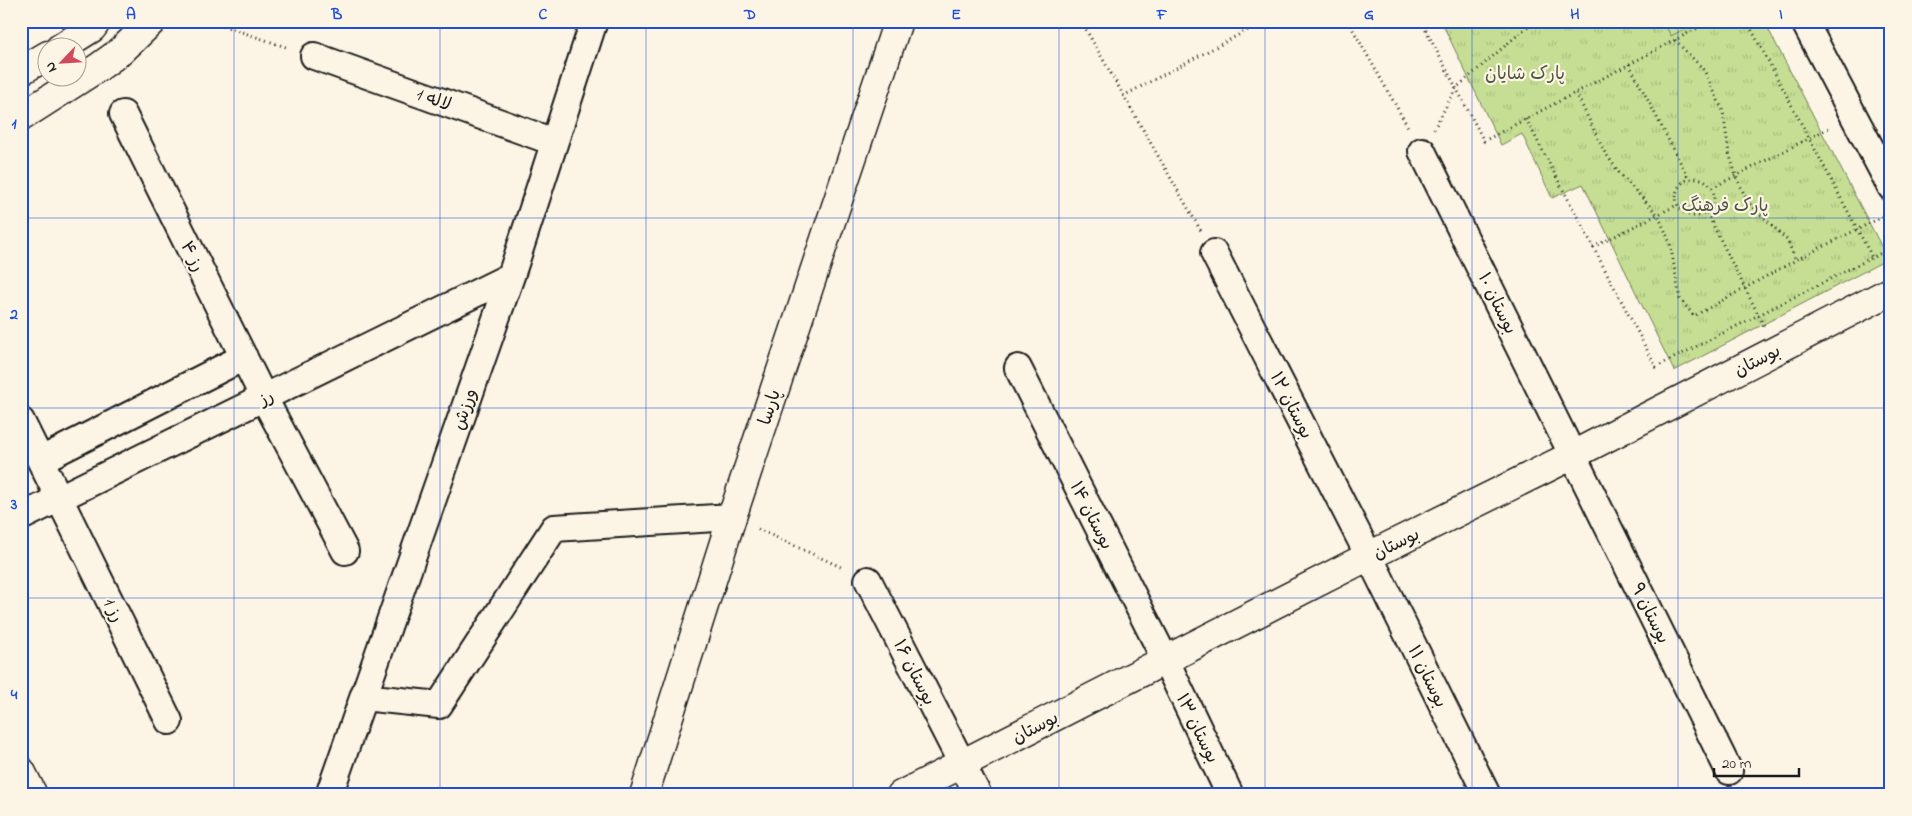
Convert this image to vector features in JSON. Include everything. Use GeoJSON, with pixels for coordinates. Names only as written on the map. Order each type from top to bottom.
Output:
{"type":"FeatureCollection","features":[{"type":"Feature","properties":{"kind":"street"},"geometry":{"type":"LineString","coordinates":[[76,38],[92,28],[97,21]]}},
{"type":"Feature","properties":{"kind":"street"},"geometry":{"type":"LineString","coordinates":[[21,116],[99,67],[121,51],[152,21]]}},
{"type":"Feature","properties":{"kind":"street","name":"ورزش"},"geometry":{"type":"LineString","coordinates":[[329,795],[510,276],[594,21]]}},
{"type":"Feature","properties":{"kind":"street","name":"پارسا"},"geometry":{"type":"LineString","coordinates":[[644,795],[732,517],[898,21]]}},
{"type":"Feature","properties":{"kind":"street"},"geometry":{"type":"LineString","coordinates":[[1804,21],[1891,187]]}},
{"type":"Feature","properties":{"kind":"street","name":"لاله 1"},"geometry":{"type":"LineString","coordinates":[[314,56],[554,142]]}},
{"type":"Feature","properties":{"kind":"street"},"geometry":{"type":"LineString","coordinates":[[21,71],[38,61]]}},
{"type":"Feature","properties":{"kind":"street","name":"رز ۴"},"geometry":{"type":"LineString","coordinates":[[123,114],[264,398],[345,551]]}},
{"type":"Feature","properties":{"kind":"street","name":"بوستان ۱۰"},"geometry":{"type":"LineString","coordinates":[[1422,152],[1573,456]]}},
{"type":"Feature","properties":{"kind":"street","name":"بوستان ۱۲"},"geometry":{"type":"LineString","coordinates":[[1214,253],[1369,556]]}},
{"type":"Feature","properties":{"kind":"street","name":"رز"},"geometry":{"type":"LineString","coordinates":[[21,518],[510,276]]}},
{"type":"Feature","properties":{"kind":"street","name":"بوستان"},"geometry":{"type":"LineString","coordinates":[[901,795],[1369,556],[1573,456],[1891,291]]}},
{"type":"Feature","properties":{"kind":"street"},"geometry":{"type":"LineString","coordinates":[[40,460],[244,357]]}},
{"type":"Feature","properties":{"kind":"street","name":"بوستان ۱۴"},"geometry":{"type":"LineString","coordinates":[[1018,368],[1166,661]]}},
{"type":"Feature","properties":{"kind":"street","name":"رز 1"},"geometry":{"type":"LineString","coordinates":[[21,421],[169,721]]}},
{"type":"Feature","properties":{"kind":"street","name":"بوستان ۹"},"geometry":{"type":"LineString","coordinates":[[1573,456],[1730,772]]}},
{"type":"Feature","properties":{"kind":"street"},"geometry":{"type":"LineString","coordinates":[[363,697],[439,705],[554,528],[732,517]]}},
{"type":"Feature","properties":{"kind":"street","name":"بوستان ۱۱"},"geometry":{"type":"LineString","coordinates":[[1369,556],[1487,795]]}},
{"type":"Feature","properties":{"kind":"street","name":"بوستان ۱۶"},"geometry":{"type":"LineString","coordinates":[[868,580],[978,795]]}},
{"type":"Feature","properties":{"kind":"street","name":"بوستان ۱۳"},"geometry":{"type":"LineString","coordinates":[[1166,661],[1230,795]]}},
{"type":"Feature","properties":{"kind":"street"},"geometry":{"type":"LineString","coordinates":[[21,770],[33,795]]}},
{"type":"Feature","properties":{"kind":"path"},"geometry":{"type":"LineString","coordinates":[[209,21],[314,56]]}},
{"type":"Feature","properties":{"kind":"path"},"geometry":{"type":"LineString","coordinates":[[1081,21],[1214,253]]}},
{"type":"Feature","properties":{"kind":"path"},"geometry":{"type":"LineString","coordinates":[[1123,96],[1265,21]]}},
{"type":"Feature","properties":{"kind":"path"},"geometry":{"type":"LineString","coordinates":[[1348,21],[1422,152]]}},
{"type":"Feature","properties":{"kind":"path"},"geometry":{"type":"LineString","coordinates":[[1421,21],[1484,141],[1711,21]]}},
{"type":"Feature","properties":{"kind":"path"},"geometry":{"type":"LineString","coordinates":[[1747,21],[1872,257]]}},
{"type":"Feature","properties":{"kind":"path"},"geometry":{"type":"LineString","coordinates":[[1422,152],[1456,88],[1533,22]]}},
{"type":"Feature","properties":{"kind":"path"},"geometry":{"type":"LineString","coordinates":[[1675,40],[1704,70],[1723,111],[1729,153],[1736,176],[1747,201],[1788,240],[1796,260]]}},
{"type":"Feature","properties":{"kind":"path"},"geometry":{"type":"LineString","coordinates":[[1629,64],[1689,179]]}},
{"type":"Feature","properties":{"kind":"path"},"geometry":{"type":"LineString","coordinates":[[1576,93],[1604,152],[1620,174],[1658,215],[1670,243],[1680,299],[1694,316],[1796,260],[1891,213]]}},
{"type":"Feature","properties":{"kind":"path"},"geometry":{"type":"LineString","coordinates":[[1712,188],[1853,116]]}},
{"type":"Feature","properties":{"kind":"path"},"geometry":{"type":"LineString","coordinates":[[1526,119],[1656,367],[1891,248]]}},
{"type":"Feature","properties":{"kind":"path"},"geometry":{"type":"LineString","coordinates":[[1698,178],[1712,188],[1714,197],[1712,206],[1707,213],[1699,216],[1690,216],[1682,212],[1677,205],[1677,189],[1689,179],[1698,178]]}},
{"type":"Feature","properties":{"kind":"path"},"geometry":{"type":"LineString","coordinates":[[1593,247],[1677,205]]}},
{"type":"Feature","properties":{"kind":"path"},"geometry":{"type":"LineString","coordinates":[[1707,213],[1777,350]]}},
{"type":"Feature","properties":{"kind":"path"},"geometry":{"type":"LineString","coordinates":[[732,517],[868,580]]}},
{"type":"Feature","properties":{"kind":"green space","name":"پارک فرهنگ"},"geometry":{"type":"Polygon","coordinates":[[[1441,21],[1764,21],[1888,259],[1674,371],[1583,184],[1552,198],[1522,134],[1501,145],[1441,21]]]}},
{"type":"Feature","properties":{"kind":"green space"},"geometry":{"type":"Polygon","coordinates":[[[1663,21],[1700,21],[1671,36],[1663,21]]]}},
{"type":"Feature","properties":{"kind":"park label","name":"پارک شایان"},"geometry":{"type":"Point","coordinates":[1525,73]}}]}
